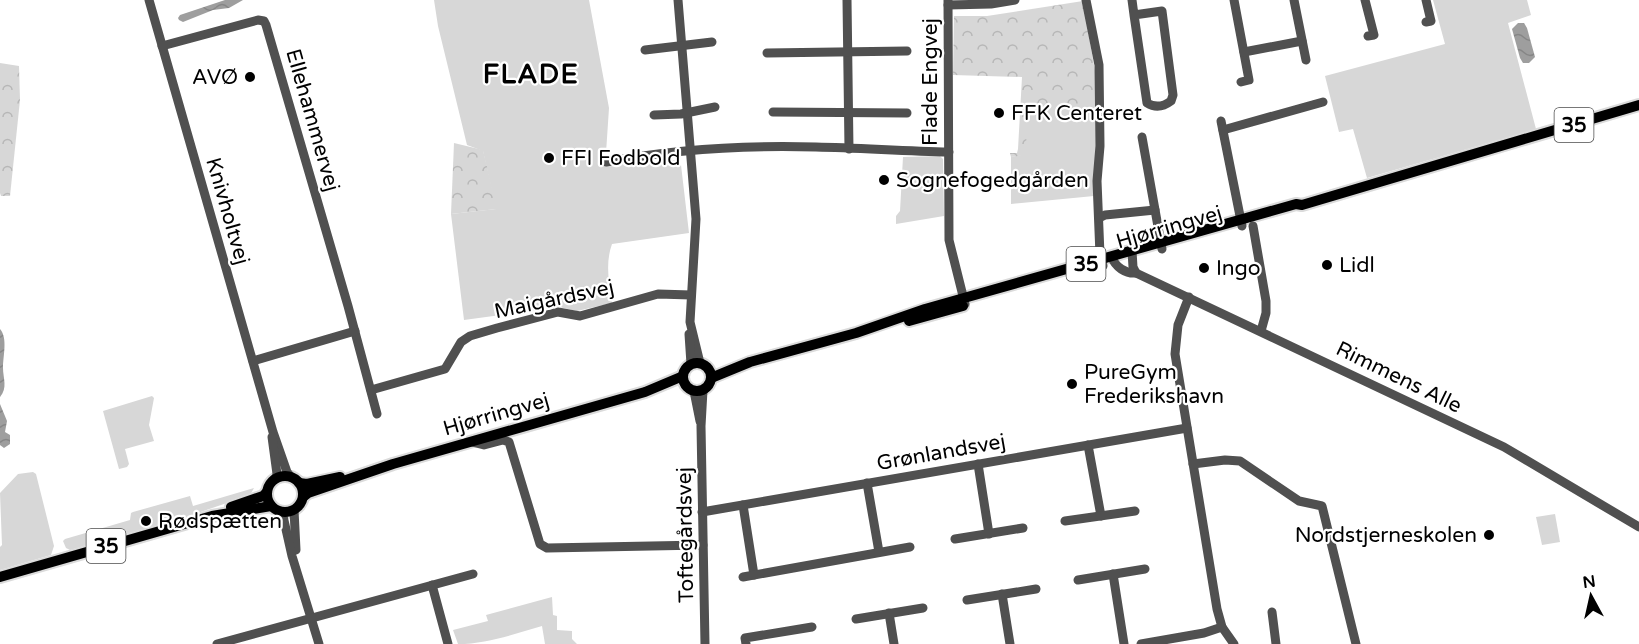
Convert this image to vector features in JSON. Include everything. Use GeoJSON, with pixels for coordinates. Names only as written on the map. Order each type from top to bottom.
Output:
{"type":"FeatureCollection","features":[{"type":"Feature","properties":{"kind":"main road","name":"Hjørringvej"},"geometry":{"type":"LineString","coordinates":[[1510,145],[1639,105]]}},
{"type":"Feature","properties":{"kind":"main road","name":"Hjørringvej"},"geometry":{"type":"LineString","coordinates":[[702,368],[750,362],[870,328],[877,324],[1245,224],[1296,204],[1302,205],[1346,192],[1394,184],[1425,175],[1443,164],[1510,145],[1531,144],[1639,111]]}},
{"type":"Feature","properties":{"kind":"main road"},"geometry":{"type":"LineString","coordinates":[[687,367],[702,368],[709,385],[692,386],[687,367]]}},
{"type":"Feature","properties":{"kind":"main road","name":"Hjørringvej"},"geometry":{"type":"LineString","coordinates":[[303,497],[308,493],[358,475],[645,392],[692,386]]}},
{"type":"Feature","properties":{"kind":"main road","name":"Hjørringvej"},"geometry":{"type":"LineString","coordinates":[[295,480],[307,484],[322,479],[358,475]]}},
{"type":"Feature","properties":{"kind":"main road"},"geometry":{"type":"LineString","coordinates":[[275,509],[267,492],[271,482],[276,478],[295,480],[303,497],[294,510]]}},
{"type":"Feature","properties":{"kind":"main road","name":"35"},"geometry":{"type":"LineString","coordinates":[[212,516],[263,496],[267,492]]}},
{"type":"Feature","properties":{"kind":"main road","name":"35"},"geometry":{"type":"LineString","coordinates":[[0,576],[212,516],[266,505],[275,509],[294,510]]}},
{"type":"Feature","properties":{"kind":"street","name":"Knivholtvej"},"geometry":{"type":"LineString","coordinates":[[149,0],[273,432],[287,472],[295,480]]}},
{"type":"Feature","properties":{"kind":"street"},"geometry":{"type":"LineString","coordinates":[[678,0],[696,219],[691,329],[702,368]]}},
{"type":"Feature","properties":{"kind":"street"},"geometry":{"type":"LineString","coordinates":[[847,0],[849,149]]}},
{"type":"Feature","properties":{"kind":"street"},"geometry":{"type":"LineString","coordinates":[[948,3],[991,4],[1015,0]]}},
{"type":"Feature","properties":{"kind":"street"},"geometry":{"type":"LineString","coordinates":[[1086,0],[1099,65],[1100,146],[1097,181],[1099,218],[1107,261]]}},
{"type":"Feature","properties":{"kind":"street"},"geometry":{"type":"LineString","coordinates":[[1132,0],[1134,15],[1147,103],[1152,106],[1162,106],[1171,101],[1173,95],[1162,11],[1134,15]]}},
{"type":"Feature","properties":{"kind":"street"},"geometry":{"type":"LineString","coordinates":[[1234,0],[1249,80],[1240,82]]}},
{"type":"Feature","properties":{"kind":"street"},"geometry":{"type":"LineString","coordinates":[[1294,0],[1306,60]]}},
{"type":"Feature","properties":{"kind":"street"},"geometry":{"type":"LineString","coordinates":[[1365,0],[1374,35],[1368,36]]}},
{"type":"Feature","properties":{"kind":"street"},"geometry":{"type":"LineString","coordinates":[[1426,0],[1431,21],[1426,22]]}},
{"type":"Feature","properties":{"kind":"street","name":"Flade Engvej"},"geometry":{"type":"LineString","coordinates":[[948,3],[949,240],[964,302]]}},
{"type":"Feature","properties":{"kind":"street","name":"Ellehammervej"},"geometry":{"type":"LineString","coordinates":[[162,46],[258,20],[264,21],[267,25],[377,414]]}},
{"type":"Feature","properties":{"kind":"street"},"geometry":{"type":"LineString","coordinates":[[1244,52],[1302,41]]}},
{"type":"Feature","properties":{"kind":"street"},"geometry":{"type":"LineString","coordinates":[[645,50],[712,42]]}},
{"type":"Feature","properties":{"kind":"street"},"geometry":{"type":"LineString","coordinates":[[767,53],[907,51]]}},
{"type":"Feature","properties":{"kind":"street"},"geometry":{"type":"LineString","coordinates":[[1261,331],[1266,313],[1266,301],[1222,125],[1323,102]]}},
{"type":"Feature","properties":{"kind":"street"},"geometry":{"type":"LineString","coordinates":[[654,116],[715,107]]}},
{"type":"Feature","properties":{"kind":"street"},"geometry":{"type":"LineString","coordinates":[[773,112],[907,113]]}},
{"type":"Feature","properties":{"kind":"street"},"geometry":{"type":"LineString","coordinates":[[1142,137],[1161,246]]}},
{"type":"Feature","properties":{"kind":"street"},"geometry":{"type":"LineString","coordinates":[[606,162],[647,154],[689,150],[776,147],[949,152]]}},
{"type":"Feature","properties":{"kind":"street"},"geometry":{"type":"LineString","coordinates":[[1099,218],[1105,215],[1155,210]]}},
{"type":"Feature","properties":{"kind":"street"},"geometry":{"type":"LineString","coordinates":[[1132,254],[1136,273]]}},
{"type":"Feature","properties":{"kind":"street","name":"Rimmens Alle"},"geometry":{"type":"LineString","coordinates":[[1107,261],[1189,297],[1504,447],[1639,527]]}},
{"type":"Feature","properties":{"kind":"street","name":"Maigårdsvej"},"geometry":{"type":"LineString","coordinates":[[371,390],[445,369],[461,342],[470,336],[558,312],[580,316],[658,294],[691,295]]}},
{"type":"Feature","properties":{"kind":"street"},"geometry":{"type":"LineString","coordinates":[[1189,297],[1178,325],[1175,348],[1217,609],[1222,627],[1234,644]]}},
{"type":"Feature","properties":{"kind":"street"},"geometry":{"type":"LineString","coordinates":[[253,361],[355,331]]}},
{"type":"Feature","properties":{"kind":"street","name":"Toftegårdsvej"},"geometry":{"type":"LineString","coordinates":[[692,386],[701,426],[705,644]]}},
{"type":"Feature","properties":{"kind":"street","name":"Grønlandsvej"},"geometry":{"type":"LineString","coordinates":[[702,512],[1187,428]]}},
{"type":"Feature","properties":{"kind":"street","name":"Knivholtvej"},"geometry":{"type":"LineString","coordinates":[[273,432],[276,478]]}},
{"type":"Feature","properties":{"kind":"street"},"geometry":{"type":"LineString","coordinates":[[472,442],[484,446],[503,440],[507,441],[523,484],[540,544],[547,548],[703,545]]}},
{"type":"Feature","properties":{"kind":"street"},"geometry":{"type":"LineString","coordinates":[[1088,444],[1101,516]]}},
{"type":"Feature","properties":{"kind":"street"},"geometry":{"type":"LineString","coordinates":[[1193,464],[1225,459],[1240,460],[1299,501],[1322,507],[1356,644]]}},
{"type":"Feature","properties":{"kind":"street"},"geometry":{"type":"LineString","coordinates":[[978,464],[989,534]]}},
{"type":"Feature","properties":{"kind":"street"},"geometry":{"type":"LineString","coordinates":[[867,483],[879,552]]}},
{"type":"Feature","properties":{"kind":"street"},"geometry":{"type":"LineString","coordinates":[[742,505],[754,575]]}},
{"type":"Feature","properties":{"kind":"street"},"geometry":{"type":"LineString","coordinates":[[275,509],[283,516],[319,644]]}},
{"type":"Feature","properties":{"kind":"street"},"geometry":{"type":"LineString","coordinates":[[294,510],[295,562]]}},
{"type":"Feature","properties":{"kind":"street"},"geometry":{"type":"LineString","coordinates":[[1065,521],[1135,511]]}},
{"type":"Feature","properties":{"kind":"street"},"geometry":{"type":"LineString","coordinates":[[955,539],[1023,528]]}},
{"type":"Feature","properties":{"kind":"street"},"geometry":{"type":"LineString","coordinates":[[743,577],[910,547]]}},
{"type":"Feature","properties":{"kind":"street"},"geometry":{"type":"LineString","coordinates":[[1078,580],[1145,569]]}},
{"type":"Feature","properties":{"kind":"street"},"geometry":{"type":"LineString","coordinates":[[217,644],[473,574]]}},
{"type":"Feature","properties":{"kind":"street"},"geometry":{"type":"LineString","coordinates":[[1113,574],[1124,644]]}},
{"type":"Feature","properties":{"kind":"street"},"geometry":{"type":"LineString","coordinates":[[432,585],[448,644]]}},
{"type":"Feature","properties":{"kind":"street"},"geometry":{"type":"LineString","coordinates":[[967,600],[1036,589]]}},
{"type":"Feature","properties":{"kind":"street"},"geometry":{"type":"LineString","coordinates":[[1002,594],[1010,644]]}},
{"type":"Feature","properties":{"kind":"street"},"geometry":{"type":"LineString","coordinates":[[855,619],[923,608]]}},
{"type":"Feature","properties":{"kind":"street"},"geometry":{"type":"LineString","coordinates":[[1272,612],[1276,644]]}},
{"type":"Feature","properties":{"kind":"street"},"geometry":{"type":"LineString","coordinates":[[889,613],[894,644]]}},
{"type":"Feature","properties":{"kind":"street"},"geometry":{"type":"LineString","coordinates":[[746,644],[745,638],[812,627]]}},
{"type":"Feature","properties":{"kind":"street"},"geometry":{"type":"LineString","coordinates":[[1141,644],[1204,633],[1222,627]]}},
{"type":"Feature","properties":{"kind":"green space","name":"FFI Fodbold"},"geometry":{"type":"Polygon","coordinates":[[[434,0],[589,0],[609,108],[606,153],[620,163],[678,160],[681,165],[689,233],[612,244],[608,266],[612,303],[577,311],[559,307],[464,320],[451,214],[496,209],[483,151],[467,145],[438,26],[434,0]]]}},
{"type":"Feature","properties":{"kind":"green space"},"geometry":{"type":"Polygon","coordinates":[[[1433,0],[1527,0],[1531,15],[1508,23],[1536,129],[1367,178],[1353,129],[1339,132],[1325,76],[1445,44],[1433,0]]]}},
{"type":"Feature","properties":{"kind":"green space"},"geometry":{"type":"Polygon","coordinates":[[[1083,1],[1095,71],[1096,105],[1029,105],[1027,107],[1026,155],[1011,157],[1010,153],[1017,153],[1018,149],[1022,77],[953,75],[954,16],[987,16],[1083,1]]]}},
{"type":"Feature","properties":{"kind":"green space"},"geometry":{"type":"Polygon","coordinates":[[[0,63],[19,66],[20,100],[10,196],[1,196],[0,193],[0,63]]]}},
{"type":"Feature","properties":{"kind":"green space"},"geometry":{"type":"Polygon","coordinates":[[[1029,105],[1096,105],[1097,146],[1094,196],[1011,204],[1011,157],[1026,154],[1026,107],[1029,105]]]}},
{"type":"Feature","properties":{"kind":"green space"},"geometry":{"type":"Polygon","coordinates":[[[454,143],[483,150],[497,209],[451,214],[454,143]]]}},
{"type":"Feature","properties":{"kind":"green space"},"geometry":{"type":"Polygon","coordinates":[[[940,156],[943,159],[944,216],[896,224],[896,216],[900,211],[903,157],[940,156]]]}},
{"type":"Feature","properties":{"kind":"green space"},"geometry":{"type":"Polygon","coordinates":[[[152,396],[154,398],[149,425],[154,441],[125,449],[129,464],[119,469],[103,411],[152,396]]]}},
{"type":"Feature","properties":{"kind":"green space"},"geometry":{"type":"Polygon","coordinates":[[[33,472],[36,474],[54,546],[51,555],[0,570],[0,547],[2,545],[0,493],[18,474],[33,472]]]}},
{"type":"Feature","properties":{"kind":"green space"},"geometry":{"type":"Polygon","coordinates":[[[254,488],[250,495],[189,516],[70,550],[66,548],[63,541],[130,520],[133,512],[190,496],[193,506],[254,488]]]}},
{"type":"Feature","properties":{"kind":"green space"},"geometry":{"type":"Polygon","coordinates":[[[1555,514],[1560,542],[1542,545],[1536,517],[1555,514]]]}},
{"type":"Feature","properties":{"kind":"green space"},"geometry":{"type":"Polygon","coordinates":[[[552,597],[553,615],[557,616],[557,630],[572,631],[572,639],[577,644],[545,644],[542,626],[490,640],[458,644],[453,630],[488,621],[486,615],[552,597]]]}},
{"type":"Feature","properties":{"kind":"water"},"geometry":{"type":"Polygon","coordinates":[[[225,0],[243,0],[229,8],[213,10],[183,22],[178,18],[180,15],[225,0]]]}},
{"type":"Feature","properties":{"kind":"water"},"geometry":{"type":"Polygon","coordinates":[[[1518,23],[1524,23],[1527,28],[1535,57],[1529,63],[1523,63],[1520,58],[1512,29],[1518,23]]]}},
{"type":"Feature","properties":{"kind":"water"},"geometry":{"type":"Polygon","coordinates":[[[0,329],[4,342],[4,390],[0,397],[0,329]]]}},
{"type":"Feature","properties":{"kind":"water"},"geometry":{"type":"Polygon","coordinates":[[[0,404],[7,421],[5,432],[10,435],[10,444],[4,448],[0,445],[0,404]]]}},
{"type":"Feature","properties":{"kind":"place","name":"AVØ"},"geometry":{"type":"Point","coordinates":[250,77]}},
{"type":"Feature","properties":{"kind":"place","name":"FFK Centeret"},"geometry":{"type":"Point","coordinates":[999,113]}},
{"type":"Feature","properties":{"kind":"place","name":"FFI Fodbold"},"geometry":{"type":"Point","coordinates":[549,158]}},
{"type":"Feature","properties":{"kind":"place","name":"Sognefogedgården"},"geometry":{"type":"Point","coordinates":[884,180]}},
{"type":"Feature","properties":{"kind":"place","name":"Lidl"},"geometry":{"type":"Point","coordinates":[1327,265]}},
{"type":"Feature","properties":{"kind":"place","name":"Ingo"},"geometry":{"type":"Point","coordinates":[1204,268]}},
{"type":"Feature","properties":{"kind":"place","name":"PureGym Frederikshavn"},"geometry":{"type":"Point","coordinates":[1072,384]}},
{"type":"Feature","properties":{"kind":"place","name":"Rødspætten"},"geometry":{"type":"Point","coordinates":[146,521]}},
{"type":"Feature","properties":{"kind":"place","name":"Nordstjerneskolen"},"geometry":{"type":"Point","coordinates":[1489,535]}},
{"type":"Feature","properties":{"kind":"district","name":"FLADE"},"geometry":{"type":"Point","coordinates":[531,74]}}]}
